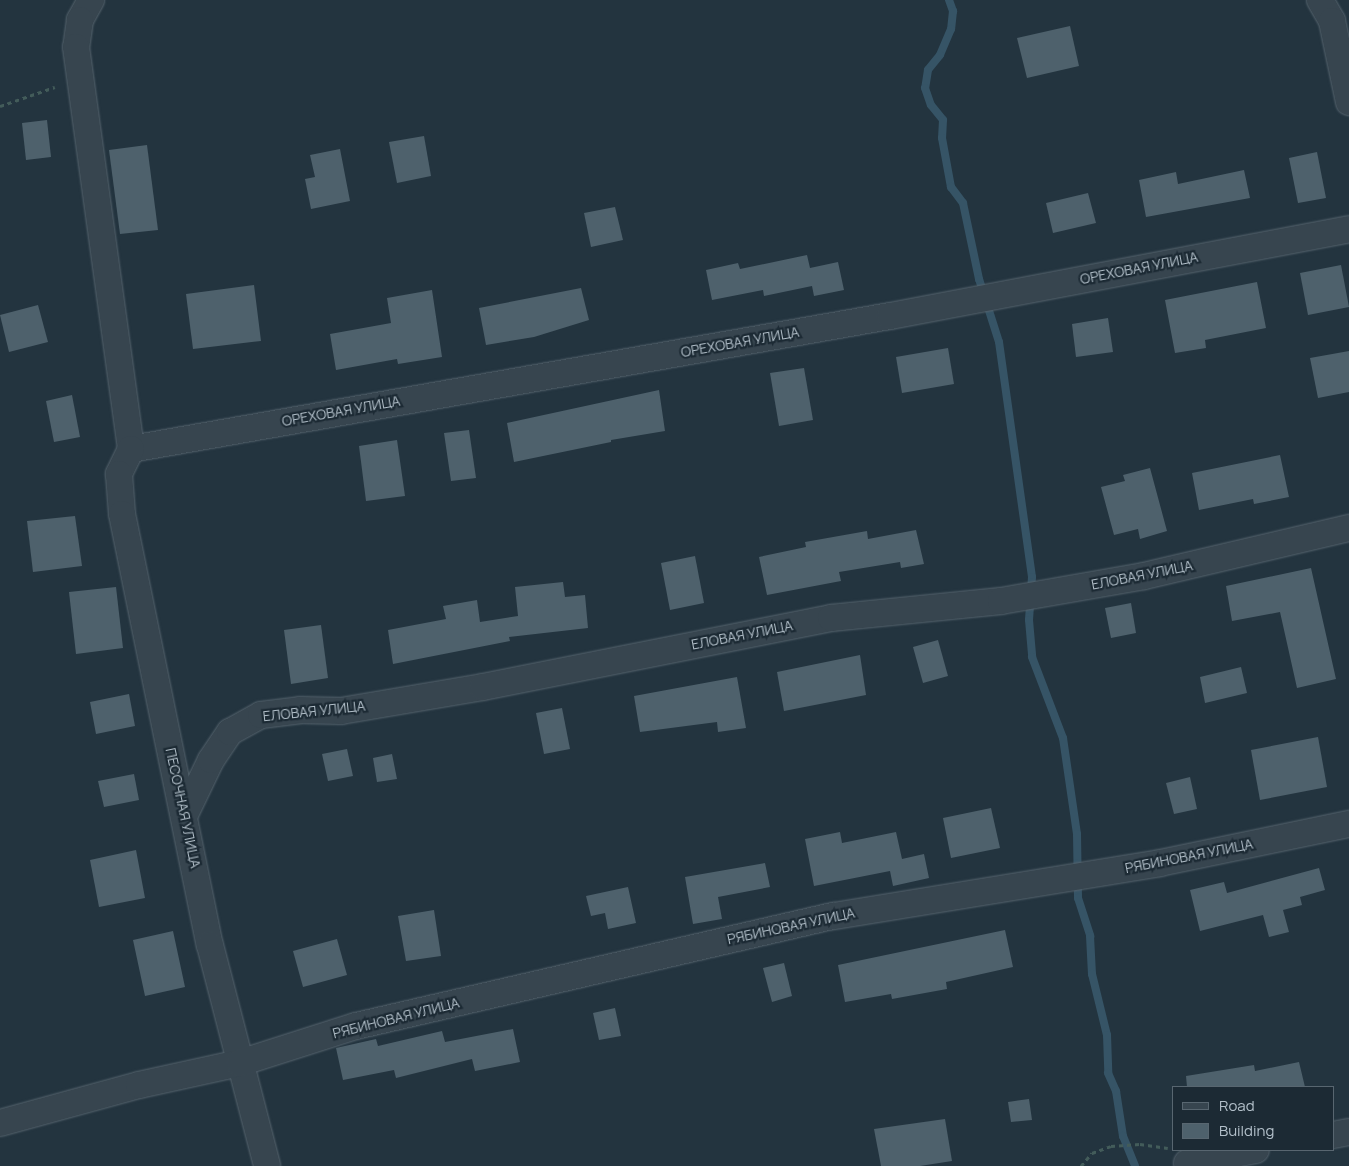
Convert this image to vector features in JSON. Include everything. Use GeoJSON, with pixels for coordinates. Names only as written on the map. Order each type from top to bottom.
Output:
{"type":"FeatureCollection","features":[{"type":"Feature","properties":{"kind":"street"},"geometry":{"type":"LineString","coordinates":[[91,0],[80,20],[76,46],[131,449]]}},
{"type":"Feature","properties":{"kind":"street"},"geometry":{"type":"LineString","coordinates":[[1330,7],[1349,102]]}},
{"type":"Feature","properties":{"kind":"street","name":"ОРЕХОВАЯ УЛИЦА"},"geometry":{"type":"LineString","coordinates":[[131,449],[1007,293],[1349,229]]}},
{"type":"Feature","properties":{"kind":"street","name":"ПЕСОЧНАЯ УЛИЦА"},"geometry":{"type":"LineString","coordinates":[[131,449],[119,474],[122,514],[185,814],[210,944],[267,1166]]}},
{"type":"Feature","properties":{"kind":"street","name":"ЕЛОВАЯ УЛИЦА"},"geometry":{"type":"LineString","coordinates":[[185,814],[211,760],[230,732],[262,715],[300,710],[341,711],[484,687],[830,618],[1011,599],[1144,576],[1349,528]]}},
{"type":"Feature","properties":{"kind":"street","name":"РЯБИНОВАЯ УЛИЦА"},"geometry":{"type":"LineString","coordinates":[[0,1123],[139,1085],[240,1063],[356,1026],[834,916],[1096,873],[1349,824]]}},
{"type":"Feature","properties":{"kind":"street"},"geometry":{"type":"LineString","coordinates":[[1334,1135],[1349,1132]]}},
{"type":"Feature","properties":{"kind":"street"},"geometry":{"type":"LineString","coordinates":[[1180,1156],[1243,1151]]}},
{"type":"Feature","properties":{"kind":"path"},"geometry":{"type":"LineString","coordinates":[[0,106],[47,88],[81,82]]}},
{"type":"Feature","properties":{"kind":"path"},"geometry":{"type":"LineString","coordinates":[[1081,1166],[1092,1153],[1112,1146],[1140,1144],[1180,1156]]}},
{"type":"Feature","properties":{"kind":"building"},"geometry":{"type":"Polygon","coordinates":[[[1070,26],[1079,66],[1027,78],[1017,38],[1070,26]]]}},
{"type":"Feature","properties":{"kind":"building"},"geometry":{"type":"Polygon","coordinates":[[[47,120],[51,157],[26,160],[22,123],[47,120]]]}},
{"type":"Feature","properties":{"kind":"building"},"geometry":{"type":"Polygon","coordinates":[[[424,136],[431,176],[397,183],[389,142],[424,136]]]}},
{"type":"Feature","properties":{"kind":"building"},"geometry":{"type":"Polygon","coordinates":[[[147,145],[158,230],[120,234],[109,150],[147,145]]]}},
{"type":"Feature","properties":{"kind":"building"},"geometry":{"type":"Polygon","coordinates":[[[340,149],[350,201],[311,209],[305,179],[315,177],[310,155],[340,149]]]}},
{"type":"Feature","properties":{"kind":"building"},"geometry":{"type":"Polygon","coordinates":[[[1317,152],[1326,198],[1298,203],[1289,158],[1317,152]]]}},
{"type":"Feature","properties":{"kind":"building"},"geometry":{"type":"Polygon","coordinates":[[[1244,170],[1250,198],[1146,217],[1139,180],[1176,172],[1178,184],[1244,170]]]}},
{"type":"Feature","properties":{"kind":"building"},"geometry":{"type":"Polygon","coordinates":[[[1088,193],[1096,223],[1053,233],[1046,203],[1088,193]]]}},
{"type":"Feature","properties":{"kind":"building"},"geometry":{"type":"Polygon","coordinates":[[[615,207],[623,240],[591,247],[584,213],[615,207]]]}},
{"type":"Feature","properties":{"kind":"building"},"geometry":{"type":"Polygon","coordinates":[[[807,255],[810,268],[838,262],[844,290],[814,296],[812,286],[764,296],[763,290],[712,300],[706,270],[738,263],[740,269],[807,255]]]}},
{"type":"Feature","properties":{"kind":"building"},"geometry":{"type":"Polygon","coordinates":[[[1341,265],[1349,307],[1308,315],[1300,273],[1341,265]]]}},
{"type":"Feature","properties":{"kind":"building"},"geometry":{"type":"Polygon","coordinates":[[[1257,282],[1266,328],[1205,340],[1206,348],[1175,353],[1165,300],[1257,282]]]}},
{"type":"Feature","properties":{"kind":"building"},"geometry":{"type":"Polygon","coordinates":[[[254,285],[261,341],[193,349],[186,294],[254,285]]]}},
{"type":"Feature","properties":{"kind":"building"},"geometry":{"type":"Polygon","coordinates":[[[581,288],[589,320],[534,337],[486,345],[479,308],[581,288]]]}},
{"type":"Feature","properties":{"kind":"building"},"geometry":{"type":"Polygon","coordinates":[[[432,290],[442,357],[398,364],[397,359],[336,370],[330,334],[391,323],[387,298],[432,290]]]}},
{"type":"Feature","properties":{"kind":"building"},"geometry":{"type":"Polygon","coordinates":[[[38,305],[48,342],[9,352],[0,315],[38,305]]]}},
{"type":"Feature","properties":{"kind":"building"},"geometry":{"type":"Polygon","coordinates":[[[1108,318],[1113,352],[1076,357],[1072,324],[1108,318]]]}},
{"type":"Feature","properties":{"kind":"building"},"geometry":{"type":"Polygon","coordinates":[[[948,348],[954,384],[902,393],[896,357],[948,348]]]}},
{"type":"Feature","properties":{"kind":"building"},"geometry":{"type":"Polygon","coordinates":[[[1349,351],[1349,392],[1318,398],[1310,358],[1349,351]]]}},
{"type":"Feature","properties":{"kind":"building"},"geometry":{"type":"Polygon","coordinates":[[[804,368],[813,420],[779,426],[770,373],[804,368]]]}},
{"type":"Feature","properties":{"kind":"building"},"geometry":{"type":"Polygon","coordinates":[[[659,390],[665,431],[611,440],[611,442],[514,462],[507,423],[659,390]]]}},
{"type":"Feature","properties":{"kind":"building"},"geometry":{"type":"Polygon","coordinates":[[[72,395],[80,437],[54,442],[46,401],[72,395]]]}},
{"type":"Feature","properties":{"kind":"building"},"geometry":{"type":"Polygon","coordinates":[[[469,430],[476,478],[451,481],[444,433],[469,430]]]}},
{"type":"Feature","properties":{"kind":"building"},"geometry":{"type":"Polygon","coordinates":[[[397,440],[405,496],[366,501],[359,446],[397,440]]]}},
{"type":"Feature","properties":{"kind":"building"},"geometry":{"type":"Polygon","coordinates":[[[1280,455],[1289,497],[1254,504],[1253,499],[1199,510],[1192,473],[1280,455]]]}},
{"type":"Feature","properties":{"kind":"building"},"geometry":{"type":"Polygon","coordinates":[[[1150,468],[1167,531],[1140,539],[1138,529],[1114,535],[1101,487],[1125,481],[1123,475],[1150,468]]]}},
{"type":"Feature","properties":{"kind":"building"},"geometry":{"type":"Polygon","coordinates":[[[75,516],[82,566],[33,572],[27,521],[75,516]]]}},
{"type":"Feature","properties":{"kind":"building"},"geometry":{"type":"Polygon","coordinates":[[[916,530],[924,564],[901,568],[900,562],[839,572],[841,581],[767,595],[759,557],[806,547],[805,542],[867,531],[868,539],[916,530]]]}},
{"type":"Feature","properties":{"kind":"building"},"geometry":{"type":"Polygon","coordinates":[[[695,556],[704,603],[670,610],[661,563],[695,556]]]}},
{"type":"Feature","properties":{"kind":"building"},"geometry":{"type":"Polygon","coordinates":[[[1311,568],[1336,679],[1297,688],[1280,612],[1232,621],[1226,586],[1311,568]]]}},
{"type":"Feature","properties":{"kind":"building"},"geometry":{"type":"Polygon","coordinates":[[[563,582],[565,597],[585,595],[588,628],[509,637],[510,641],[393,664],[388,630],[446,619],[443,606],[477,600],[480,622],[518,616],[515,587],[563,582]]]}},
{"type":"Feature","properties":{"kind":"building"},"geometry":{"type":"Polygon","coordinates":[[[116,587],[123,648],[76,654],[69,592],[116,587]]]}},
{"type":"Feature","properties":{"kind":"building"},"geometry":{"type":"Polygon","coordinates":[[[1131,603],[1136,633],[1111,638],[1105,608],[1131,603]]]}},
{"type":"Feature","properties":{"kind":"building"},"geometry":{"type":"Polygon","coordinates":[[[321,625],[328,678],[291,684],[284,630],[321,625]]]}},
{"type":"Feature","properties":{"kind":"building"},"geometry":{"type":"Polygon","coordinates":[[[938,640],[948,676],[923,683],[913,647],[938,640]]]}},
{"type":"Feature","properties":{"kind":"building"},"geometry":{"type":"Polygon","coordinates":[[[860,655],[866,695],[784,711],[777,672],[860,655]]]}},
{"type":"Feature","properties":{"kind":"building"},"geometry":{"type":"Polygon","coordinates":[[[1241,667],[1247,693],[1205,703],[1200,677],[1241,667]]]}},
{"type":"Feature","properties":{"kind":"building"},"geometry":{"type":"Polygon","coordinates":[[[737,677],[746,728],[718,732],[717,722],[640,732],[634,696],[737,677]]]}},
{"type":"Feature","properties":{"kind":"building"},"geometry":{"type":"Polygon","coordinates":[[[129,694],[135,726],[96,734],[90,702],[129,694]]]}},
{"type":"Feature","properties":{"kind":"building"},"geometry":{"type":"Polygon","coordinates":[[[562,708],[570,749],[544,754],[536,713],[562,708]]]}},
{"type":"Feature","properties":{"kind":"building"},"geometry":{"type":"Polygon","coordinates":[[[1318,737],[1327,787],[1260,800],[1251,750],[1318,737]]]}},
{"type":"Feature","properties":{"kind":"building"},"geometry":{"type":"Polygon","coordinates":[[[347,749],[353,776],[328,781],[322,754],[347,749]]]}},
{"type":"Feature","properties":{"kind":"building"},"geometry":{"type":"Polygon","coordinates":[[[392,754],[397,779],[377,782],[373,758],[392,754]]]}},
{"type":"Feature","properties":{"kind":"building"},"geometry":{"type":"Polygon","coordinates":[[[134,774],[139,800],[104,807],[98,781],[134,774]]]}},
{"type":"Feature","properties":{"kind":"building"},"geometry":{"type":"Polygon","coordinates":[[[1190,777],[1197,809],[1174,814],[1166,783],[1190,777]]]}},
{"type":"Feature","properties":{"kind":"building"},"geometry":{"type":"Polygon","coordinates":[[[991,808],[1000,848],[951,858],[943,818],[991,808]]]}},
{"type":"Feature","properties":{"kind":"building"},"geometry":{"type":"Polygon","coordinates":[[[840,832],[842,843],[896,832],[902,859],[924,854],[929,878],[893,886],[890,871],[814,886],[805,839],[840,832]]]}},
{"type":"Feature","properties":{"kind":"building"},"geometry":{"type":"Polygon","coordinates":[[[136,850],[145,898],[99,907],[90,860],[136,850]]]}},
{"type":"Feature","properties":{"kind":"building"},"geometry":{"type":"Polygon","coordinates":[[[765,863],[770,887],[718,897],[722,919],[693,924],[685,877],[765,863]]]}},
{"type":"Feature","properties":{"kind":"building"},"geometry":{"type":"Polygon","coordinates":[[[1319,868],[1325,890],[1300,897],[1302,905],[1283,910],[1289,932],[1269,937],[1263,915],[1200,931],[1190,890],[1224,882],[1227,893],[1319,868]]]}},
{"type":"Feature","properties":{"kind":"building"},"geometry":{"type":"Polygon","coordinates":[[[628,887],[636,923],[608,929],[605,913],[591,916],[586,896],[628,887]]]}},
{"type":"Feature","properties":{"kind":"building"},"geometry":{"type":"Polygon","coordinates":[[[434,910],[441,956],[406,961],[398,916],[434,910]]]}},
{"type":"Feature","properties":{"kind":"building"},"geometry":{"type":"Polygon","coordinates":[[[1005,930],[1013,967],[946,982],[947,989],[892,999],[891,994],[845,1002],[838,965],[1005,930]]]}},
{"type":"Feature","properties":{"kind":"building"},"geometry":{"type":"Polygon","coordinates":[[[173,931],[185,987],[145,996],[133,940],[173,931]]]}},
{"type":"Feature","properties":{"kind":"building"},"geometry":{"type":"Polygon","coordinates":[[[337,939],[347,975],[303,987],[293,951],[337,939]]]}},
{"type":"Feature","properties":{"kind":"building"},"geometry":{"type":"Polygon","coordinates":[[[784,963],[792,996],[772,1002],[763,968],[784,963]]]}},
{"type":"Feature","properties":{"kind":"building"},"geometry":{"type":"Polygon","coordinates":[[[615,1008],[621,1036],[599,1040],[593,1013],[615,1008]]]}},
{"type":"Feature","properties":{"kind":"building"},"geometry":{"type":"Polygon","coordinates":[[[513,1029],[520,1062],[475,1071],[472,1059],[396,1078],[394,1070],[343,1080],[336,1048],[376,1039],[378,1046],[442,1031],[445,1042],[513,1029]]]}},
{"type":"Feature","properties":{"kind":"building"},"geometry":{"type":"Polygon","coordinates":[[[1299,1062],[1305,1086],[1187,1086],[1186,1076],[1254,1065],[1255,1071],[1299,1062]]]}},
{"type":"Feature","properties":{"kind":"building"},"geometry":{"type":"Polygon","coordinates":[[[1029,1099],[1032,1120],[1011,1122],[1008,1102],[1029,1099]]]}},
{"type":"Feature","properties":{"kind":"building"},"geometry":{"type":"Polygon","coordinates":[[[945,1119],[952,1161],[920,1166],[881,1166],[874,1129],[945,1119]]]}},
{"type":"Feature","properties":{"kind":"waterway"},"geometry":{"type":"LineString","coordinates":[[949,0],[953,11],[951,29],[940,55],[928,70],[925,88],[931,105],[943,120],[942,138],[951,187],[963,203],[979,279],[999,342],[1032,577],[1029,620],[1032,657],[1063,738],[1077,834],[1078,898],[1090,936],[1092,974],[1107,1035],[1108,1073],[1116,1091],[1123,1136],[1135,1166]]}}]}
